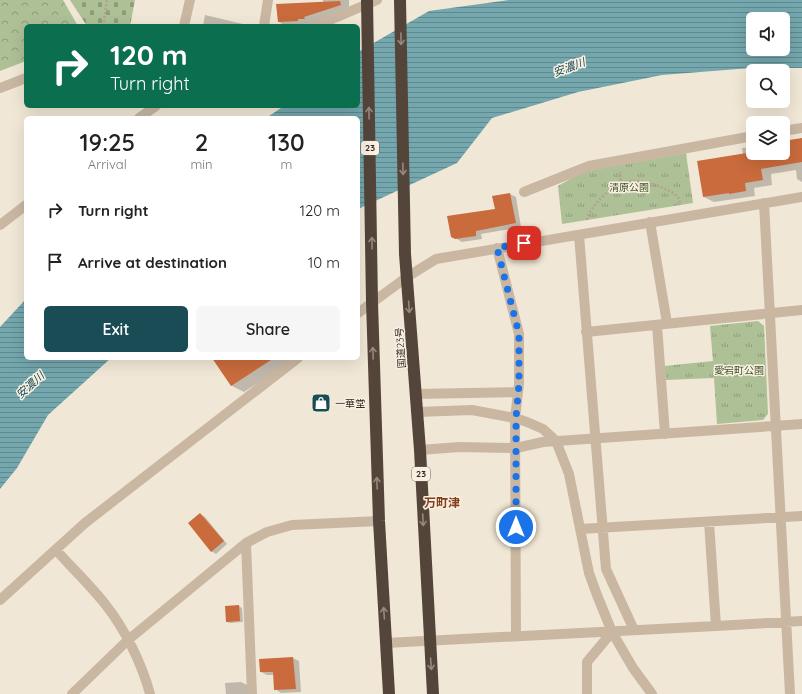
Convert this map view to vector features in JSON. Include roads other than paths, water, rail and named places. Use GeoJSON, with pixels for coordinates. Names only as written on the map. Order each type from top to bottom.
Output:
{"type":"FeatureCollection","features":[{"type":"Feature","properties":{"kind":"highway","name":"国道23号"},"geometry":{"type":"LineString","coordinates":[[400,0],[405,254],[420,450],[433,694]]}},
{"type":"Feature","properties":{"kind":"highway","name":"23"},"geometry":{"type":"LineString","coordinates":[[370,4],[372,302],[379,521],[389,694]]}},
{"type":"Feature","properties":{"kind":"street"},"geometry":{"type":"LineString","coordinates":[[184,24],[190,0]]}},
{"type":"Feature","properties":{"kind":"street"},"geometry":{"type":"LineString","coordinates":[[264,24],[268,0]]}},
{"type":"Feature","properties":{"kind":"street"},"geometry":{"type":"LineString","coordinates":[[321,24],[370,4]]}},
{"type":"Feature","properties":{"kind":"street"},"geometry":{"type":"LineString","coordinates":[[0,88],[24,79]]}},
{"type":"Feature","properties":{"kind":"street"},"geometry":{"type":"LineString","coordinates":[[143,116],[153,108]]}},
{"type":"Feature","properties":{"kind":"street"},"geometry":{"type":"LineString","coordinates":[[790,130],[802,128]]}},
{"type":"Feature","properties":{"kind":"street"},"geometry":{"type":"LineString","coordinates":[[524,192],[589,166],[746,137]]}},
{"type":"Feature","properties":{"kind":"street"},"geometry":{"type":"LineString","coordinates":[[360,311],[407,277],[436,259],[802,197]]}},
{"type":"Feature","properties":{"kind":"street"},"geometry":{"type":"LineString","coordinates":[[764,204],[790,694]]}},
{"type":"Feature","properties":{"kind":"street"},"geometry":{"type":"LineString","coordinates":[[0,225],[24,207]]}},
{"type":"Feature","properties":{"kind":"street"},"geometry":{"type":"LineString","coordinates":[[650,222],[662,324],[665,434]]}},
{"type":"Feature","properties":{"kind":"street"},"geometry":{"type":"LineString","coordinates":[[579,235],[606,569],[634,630]]}},
{"type":"Feature","properties":{"kind":"street"},"geometry":{"type":"LineString","coordinates":[[497,248],[519,334],[516,418],[516,636]]}},
{"type":"Feature","properties":{"kind":"street"},"geometry":{"type":"LineString","coordinates":[[586,332],[802,310]]}},
{"type":"Feature","properties":{"kind":"street"},"geometry":{"type":"LineString","coordinates":[[0,600],[85,523],[295,360]]}},
{"type":"Feature","properties":{"kind":"street"},"geometry":{"type":"LineString","coordinates":[[415,394],[518,392]]}},
{"type":"Feature","properties":{"kind":"street"},"geometry":{"type":"LineString","coordinates":[[417,412],[472,410],[516,418],[544,430],[556,441],[569,474],[590,573],[612,632],[633,668],[652,694]]}},
{"type":"Feature","properties":{"kind":"street"},"geometry":{"type":"LineString","coordinates":[[420,450],[459,447],[516,448],[543,442],[802,424]]}},
{"type":"Feature","properties":{"kind":"street"},"geometry":{"type":"LineString","coordinates":[[580,529],[802,516]]}},
{"type":"Feature","properties":{"kind":"street"},"geometry":{"type":"LineString","coordinates":[[72,694],[128,640],[246,543],[266,532],[292,525],[379,521]]}},
{"type":"Feature","properties":{"kind":"street"},"geometry":{"type":"LineString","coordinates":[[710,522],[716,626]]}},
{"type":"Feature","properties":{"kind":"street"},"geometry":{"type":"LineString","coordinates":[[246,543],[252,694]]}},
{"type":"Feature","properties":{"kind":"street"},"geometry":{"type":"LineString","coordinates":[[56,550],[106,605],[128,640],[146,680],[150,694]]}},
{"type":"Feature","properties":{"kind":"street"},"geometry":{"type":"LineString","coordinates":[[386,643],[802,621]]}},
{"type":"Feature","properties":{"kind":"street"},"geometry":{"type":"LineString","coordinates":[[587,694],[587,662],[612,632]]}},
{"type":"Feature","properties":{"kind":"water","name":"安濃川"},"geometry":{"type":"Polygon","coordinates":[[[509,0],[802,0],[802,68],[790,68],[790,64],[746,64],[746,68],[662,75],[578,92],[492,118],[457,163],[360,208],[360,116],[269,116],[281,108],[360,108],[360,51],[429,11],[509,0]]]}},
{"type":"Feature","properties":{"kind":"water","name":"安濃川"},"geometry":{"type":"Polygon","coordinates":[[[24,301],[24,360],[109,360],[48,415],[17,468],[0,489],[0,327],[24,301]]]}},
{"type":"Feature","properties":{"kind":"place","name":"一華堂"},"geometry":{"type":"Point","coordinates":[321,403]}},
{"type":"Feature","properties":{"kind":"district","name":"万町津"},"geometry":{"type":"Point","coordinates":[442,503]}},
{"type":"Feature","properties":{"kind":"park label","name":"清原公園"},"geometry":{"type":"Point","coordinates":[629,187]}},
{"type":"Feature","properties":{"kind":"park label","name":"愛宕町公園"},"geometry":{"type":"Point","coordinates":[739,370]}}]}
